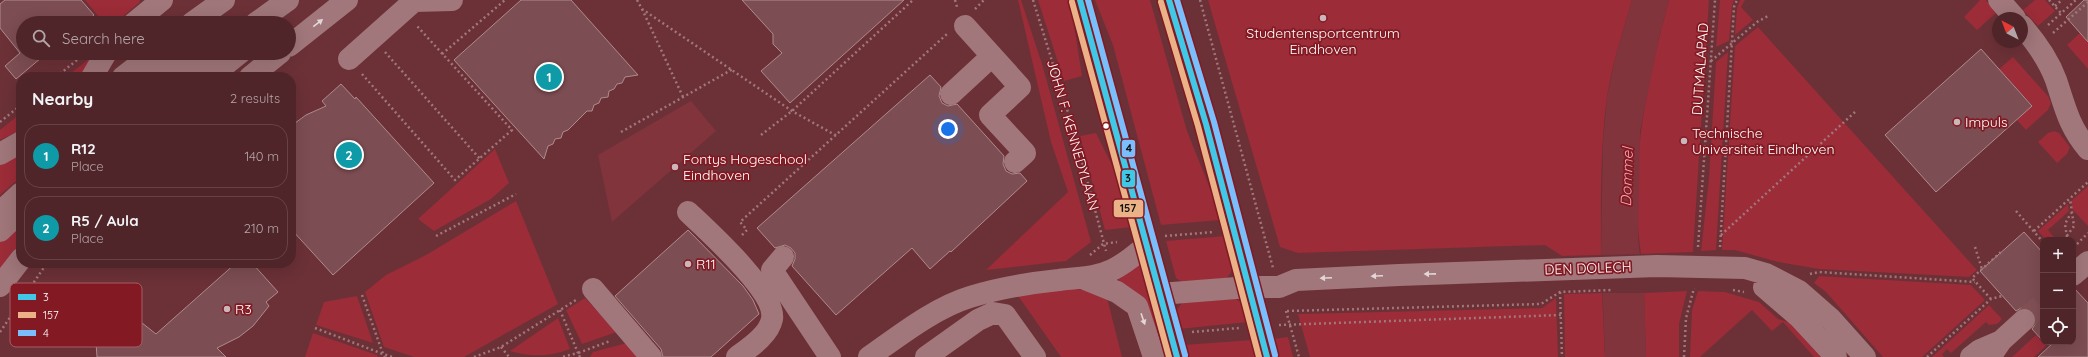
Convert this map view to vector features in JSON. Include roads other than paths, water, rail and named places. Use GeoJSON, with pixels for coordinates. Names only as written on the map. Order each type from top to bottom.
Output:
{"type":"FeatureCollection","features":[{"type":"Feature","properties":{"kind":"main road"},"geometry":{"type":"LineString","coordinates":[[202,16],[224,0]]}},
{"type":"Feature","properties":{"kind":"main road"},"geometry":{"type":"LineString","coordinates":[[224,16],[240,0]]}},
{"type":"Feature","properties":{"kind":"main road"},"geometry":{"type":"LineString","coordinates":[[266,16],[288,0]]}},
{"type":"Feature","properties":{"kind":"main road"},"geometry":{"type":"LineString","coordinates":[[277,16],[292,0]]}},
{"type":"Feature","properties":{"kind":"main road"},"geometry":{"type":"LineString","coordinates":[[1080,0],[1177,357]]}},
{"type":"Feature","properties":{"kind":"main road"},"geometry":{"type":"LineString","coordinates":[[1169,0],[1206,124],[1267,357]]}},
{"type":"Feature","properties":{"kind":"main road"},"geometry":{"type":"LineString","coordinates":[[129,72],[145,60]]}},
{"type":"Feature","properties":{"kind":"main road"},"geometry":{"type":"LineString","coordinates":[[162,72],[175,60]]}},
{"type":"Feature","properties":{"kind":"main road"},"geometry":{"type":"LineString","coordinates":[[190,72],[206,60]]}},
{"type":"Feature","properties":{"kind":"main road"},"geometry":{"type":"LineString","coordinates":[[216,72],[231,60]]}},
{"type":"Feature","properties":{"kind":"main road"},"geometry":{"type":"LineString","coordinates":[[0,154],[16,145]]}},
{"type":"Feature","properties":{"kind":"main road"},"geometry":{"type":"LineString","coordinates":[[0,212],[16,198]]}},
{"type":"Feature","properties":{"kind":"main road"},"geometry":{"type":"LineString","coordinates":[[0,231],[16,217]]}},
{"type":"Feature","properties":{"kind":"main road"},"geometry":{"type":"LineString","coordinates":[[3,282],[16,265]]}},
{"type":"Feature","properties":{"kind":"street"},"geometry":{"type":"LineString","coordinates":[[143,16],[162,0]]}},
{"type":"Feature","properties":{"kind":"street"},"geometry":{"type":"LineString","coordinates":[[296,40],[347,0]]}},
{"type":"Feature","properties":{"kind":"street"},"geometry":{"type":"LineString","coordinates":[[348,59],[414,1],[452,0]]}},
{"type":"Feature","properties":{"kind":"street"},"geometry":{"type":"LineString","coordinates":[[1999,0],[2010,12]]}},
{"type":"Feature","properties":{"kind":"street"},"geometry":{"type":"LineString","coordinates":[[963,22],[1020,87],[984,120],[1025,153],[1015,162]]}},
{"type":"Feature","properties":{"kind":"street"},"geometry":{"type":"LineString","coordinates":[[2031,37],[2056,80],[2069,120],[2088,149]]}},
{"type":"Feature","properties":{"kind":"street"},"geometry":{"type":"LineString","coordinates":[[951,94],[992,56]]}},
{"type":"Feature","properties":{"kind":"street"},"geometry":{"type":"LineString","coordinates":[[95,72],[102,60]]}},
{"type":"Feature","properties":{"kind":"street"},"geometry":{"type":"LineString","coordinates":[[256,72],[271,60]]}},
{"type":"Feature","properties":{"kind":"street"},"geometry":{"type":"LineString","coordinates":[[688,212],[744,266],[771,305],[772,319],[765,333],[737,357]]}},
{"type":"Feature","properties":{"kind":"street"},"geometry":{"type":"LineString","coordinates":[[869,357],[921,320],[968,297],[993,290],[1046,282],[1085,279],[1112,270],[1127,262],[1147,245]]}},
{"type":"Feature","properties":{"kind":"street"},"geometry":{"type":"LineString","coordinates":[[783,257],[772,270],[830,357]]}},
{"type":"Feature","properties":{"kind":"street"},"geometry":{"type":"LineString","coordinates":[[2076,273],[2088,262]]}},
{"type":"Feature","properties":{"kind":"street"},"geometry":{"type":"LineString","coordinates":[[3,282],[22,268]]}},
{"type":"Feature","properties":{"kind":"street","name":"DEN DOLECH"},"geometry":{"type":"LineString","coordinates":[[1160,294],[1249,287],[1279,287],[1300,295],[1595,280],[1657,272],[1745,268],[1773,284],[1799,291],[1831,318],[1865,357]]}},
{"type":"Feature","properties":{"kind":"street"},"geometry":{"type":"LineString","coordinates":[[1085,279],[1117,292],[1137,306],[1154,357]]}},
{"type":"Feature","properties":{"kind":"street","name":"DEN DOLECH"},"geometry":{"type":"LineString","coordinates":[[1773,284],[1800,318],[1836,357]]}},
{"type":"Feature","properties":{"kind":"street","name":"DEN DOLECH"},"geometry":{"type":"LineString","coordinates":[[1773,284],[1777,291],[1806,312],[1849,357]]}},
{"type":"Feature","properties":{"kind":"street"},"geometry":{"type":"LineString","coordinates":[[593,289],[651,357]]}},
{"type":"Feature","properties":{"kind":"street"},"geometry":{"type":"LineString","coordinates":[[926,357],[978,320],[993,313],[1005,315],[1035,357]]}},
{"type":"Feature","properties":{"kind":"street"},"geometry":{"type":"LineString","coordinates":[[1972,357],[1980,350],[1996,349],[2024,320]]}},
{"type":"Feature","properties":{"kind":"water","name":"Dommel"},"geometry":{"type":"Polygon","coordinates":[[[1632,0],[1669,0],[1659,38],[1640,131],[1638,239],[1644,293],[1646,357],[1605,357],[1601,255],[1603,143],[1607,97],[1616,55],[1632,0]]]}},
{"type":"Feature","properties":{"kind":"water"},"geometry":{"type":"Polygon","coordinates":[[[691,101],[716,131],[612,222],[598,155],[691,101]]]}},
{"type":"Feature","properties":{"kind":"tunnel"},"geometry":{"type":"LineString","coordinates":[[2024,320],[2040,306]]}},
{"type":"Feature","properties":{"kind":"place","name":"Studentensportcentrum Eindhoven"},"geometry":{"type":"Point","coordinates":[1323,18]}},
{"type":"Feature","properties":{"kind":"place","name":"R12"},"geometry":{"type":"Point","coordinates":[549,77]}},
{"type":"Feature","properties":{"kind":"place","name":"Impuls"},"geometry":{"type":"Point","coordinates":[1957,122]}},
{"type":"Feature","properties":{"kind":"place","name":"Technische Universiteit Eindhoven"},"geometry":{"type":"Point","coordinates":[1684,141]}},
{"type":"Feature","properties":{"kind":"place","name":"R5 / Aula"},"geometry":{"type":"Point","coordinates":[349,155]}},
{"type":"Feature","properties":{"kind":"place","name":"Fontys Hogeschool Eindhoven"},"geometry":{"type":"Point","coordinates":[675,167]}},
{"type":"Feature","properties":{"kind":"place","name":"R11"},"geometry":{"type":"Point","coordinates":[688,264]}},
{"type":"Feature","properties":{"kind":"place","name":"R3"},"geometry":{"type":"Point","coordinates":[227,309]}}]}
